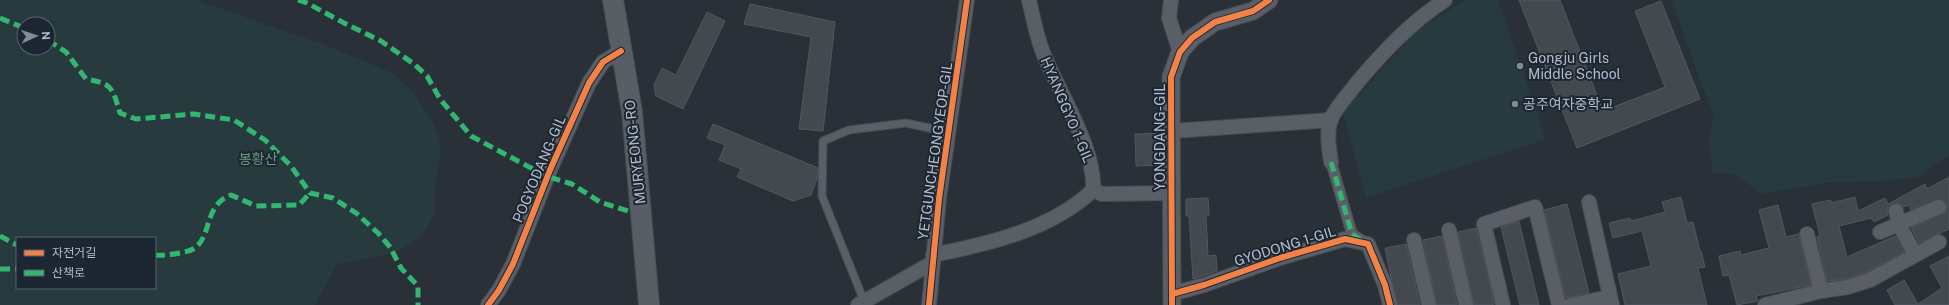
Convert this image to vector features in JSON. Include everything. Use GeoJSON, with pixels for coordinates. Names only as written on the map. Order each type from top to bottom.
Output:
{"type":"FeatureCollection","features":[{"type":"Feature","properties":{"kind":"main road","name":"MURYEONG-RO"},"geometry":{"type":"LineString","coordinates":[[613,0],[632,112],[649,305]]}},
{"type":"Feature","properties":{"kind":"street","name":"YETGUNCHEONGYEOP-GIL"},"geometry":{"type":"LineString","coordinates":[[929,305],[932,259],[967,0]]}},
{"type":"Feature","properties":{"kind":"street","name":"HYANGGYO 1-GIL"},"geometry":{"type":"LineString","coordinates":[[1030,0],[1042,49],[1086,152],[1092,171],[1093,190]]}},
{"type":"Feature","properties":{"kind":"street"},"geometry":{"type":"LineString","coordinates":[[1172,0],[1169,18],[1180,52]]}},
{"type":"Feature","properties":{"kind":"street","name":"YONGDANG-GIL"},"geometry":{"type":"LineString","coordinates":[[1172,300],[1171,77],[1180,52],[1192,38],[1215,22],[1253,11],[1269,0]]}},
{"type":"Feature","properties":{"kind":"street"},"geometry":{"type":"LineString","coordinates":[[1390,305],[1385,285],[1368,244],[1352,234],[1331,162],[1328,145],[1331,120],[1345,98],[1405,31],[1426,13],[1446,0]]}},
{"type":"Feature","properties":{"kind":"street","name":"POGYODANG-GIL"},"geometry":{"type":"LineString","coordinates":[[488,305],[499,290],[513,264],[553,164],[589,83],[603,62],[621,51]]}},
{"type":"Feature","properties":{"kind":"street"},"geometry":{"type":"LineString","coordinates":[[1172,131],[1331,120]]}},
{"type":"Feature","properties":{"kind":"street"},"geometry":{"type":"LineString","coordinates":[[861,303],[888,289],[932,259],[1034,227],[1081,201],[1093,190],[1102,194],[1172,193]]}},
{"type":"Feature","properties":{"kind":"street"},"geometry":{"type":"LineString","coordinates":[[1571,305],[1611,301],[1589,202]]}},
{"type":"Feature","properties":{"kind":"street"},"geometry":{"type":"LineString","coordinates":[[1503,305],[1484,224],[1535,207],[1559,305]]}},
{"type":"Feature","properties":{"kind":"street"},"geometry":{"type":"LineString","coordinates":[[1880,232],[1939,207]]}},
{"type":"Feature","properties":{"kind":"street"},"geometry":{"type":"LineString","coordinates":[[1896,211],[1899,225],[1915,254]]}},
{"type":"Feature","properties":{"kind":"street"},"geometry":{"type":"LineString","coordinates":[[1449,230],[1466,305]]}},
{"type":"Feature","properties":{"kind":"street"},"geometry":{"type":"LineString","coordinates":[[1807,234],[1822,291]]}},
{"type":"Feature","properties":{"kind":"street","name":"GYODONG 1-GIL"},"geometry":{"type":"LineString","coordinates":[[1172,300],[1204,285],[1280,258],[1345,239],[1368,244]]}},
{"type":"Feature","properties":{"kind":"street"},"geometry":{"type":"LineString","coordinates":[[1414,240],[1430,305]]}},
{"type":"Feature","properties":{"kind":"street"},"geometry":{"type":"LineString","coordinates":[[1765,305],[1822,291],[1848,287],[1870,280],[1939,242]]}},
{"type":"Feature","properties":{"kind":"lane","name":"YETGUNCHEONGYEOP-GIL"},"geometry":{"type":"LineString","coordinates":[[861,303],[822,196],[823,142],[849,130],[906,123],[948,132]]}},
{"type":"Feature","properties":{"kind":"green space","name":"봉황산"},"geometry":{"type":"Polygon","coordinates":[[[0,0],[196,0],[322,44],[393,73],[414,93],[431,119],[439,137],[441,152],[434,190],[434,215],[422,236],[400,250],[376,257],[337,264],[315,305],[0,305],[0,0]]]}},
{"type":"Feature","properties":{"kind":"green space"},"geometry":{"type":"Polygon","coordinates":[[[1465,0],[1498,0],[1546,139],[1366,198],[1343,112],[1414,33],[1465,0]]]}},
{"type":"Feature","properties":{"kind":"green space"},"geometry":{"type":"Polygon","coordinates":[[[1671,0],[1949,0],[1949,154],[1919,177],[1883,181],[1824,183],[1761,194],[1735,174],[1713,173],[1709,139],[1714,117],[1671,0]]]}},
{"type":"Feature","properties":{"kind":"building"},"geometry":{"type":"Polygon","coordinates":[[[1519,0],[1560,0],[1603,111],[1665,87],[1635,11],[1661,1],[1700,99],[1577,148],[1519,0]]]}},
{"type":"Feature","properties":{"kind":"building"},"geometry":{"type":"Polygon","coordinates":[[[750,4],[835,22],[823,131],[799,129],[811,37],[744,24],[750,4]]]}},
{"type":"Feature","properties":{"kind":"building"},"geometry":{"type":"Polygon","coordinates":[[[707,12],[725,21],[683,109],[656,96],[654,85],[662,68],[676,75],[707,12]]]}},
{"type":"Feature","properties":{"kind":"building"},"geometry":{"type":"Polygon","coordinates":[[[713,124],[818,168],[817,179],[811,195],[793,201],[737,177],[741,169],[719,160],[725,145],[707,138],[713,124]]]}},
{"type":"Feature","properties":{"kind":"building"},"geometry":{"type":"Polygon","coordinates":[[[1160,133],[1161,165],[1136,166],[1135,134],[1160,133]]]}},
{"type":"Feature","properties":{"kind":"building"},"geometry":{"type":"Polygon","coordinates":[[[1949,177],[1949,229],[1919,243],[1911,228],[1946,212],[1947,203],[1940,199],[1911,210],[1909,205],[1903,207],[1899,203],[1894,203],[1888,208],[1888,215],[1874,222],[1871,218],[1839,226],[1847,257],[1895,236],[1904,252],[1867,272],[1846,279],[1827,281],[1817,237],[1820,236],[1812,204],[1831,200],[1831,203],[1855,197],[1858,211],[1885,198],[1888,204],[1925,184],[1927,189],[1949,177]]]}},
{"type":"Feature","properties":{"kind":"building"},"geometry":{"type":"Polygon","coordinates":[[[1681,197],[1687,223],[1693,222],[1705,267],[1698,268],[1707,305],[1625,305],[1618,274],[1651,266],[1642,231],[1613,238],[1609,223],[1630,218],[1631,221],[1665,212],[1662,202],[1681,197]]]}},
{"type":"Feature","properties":{"kind":"building"},"geometry":{"type":"Polygon","coordinates":[[[1208,198],[1209,215],[1206,215],[1208,256],[1216,255],[1217,271],[1193,279],[1189,216],[1186,216],[1186,199],[1208,198]]]}},
{"type":"Feature","properties":{"kind":"building"},"geometry":{"type":"Polygon","coordinates":[[[1567,204],[1589,293],[1566,298],[1544,210],[1567,204]]]}},
{"type":"Feature","properties":{"kind":"building"},"geometry":{"type":"Polygon","coordinates":[[[1778,205],[1786,237],[1799,234],[1811,285],[1756,296],[1758,301],[1737,305],[1729,275],[1723,276],[1719,256],[1740,251],[1741,255],[1769,248],[1759,210],[1778,205]]]}},
{"type":"Feature","properties":{"kind":"building"},"geometry":{"type":"Polygon","coordinates":[[[1519,221],[1539,305],[1520,305],[1501,227],[1519,221]]]}},
{"type":"Feature","properties":{"kind":"building"},"geometry":{"type":"Polygon","coordinates":[[[1476,228],[1494,305],[1474,305],[1458,232],[1476,228]]]}},
{"type":"Feature","properties":{"kind":"building"},"geometry":{"type":"Polygon","coordinates":[[[1442,236],[1457,305],[1437,305],[1423,240],[1442,236]]]}},
{"type":"Feature","properties":{"kind":"building"},"geometry":{"type":"Polygon","coordinates":[[[1406,244],[1420,305],[1398,305],[1391,278],[1385,248],[1406,244]]]}},
{"type":"Feature","properties":{"kind":"building"},"geometry":{"type":"Polygon","coordinates":[[[1949,256],[1949,305],[1895,305],[1887,290],[1904,280],[1918,304],[1942,288],[1930,266],[1949,256]]]}},
{"type":"Feature","properties":{"kind":"marked path"},"geometry":{"type":"LineString","coordinates":[[298,0],[307,3],[381,41],[414,64],[427,76],[440,99],[471,136],[546,176],[572,184],[600,202],[628,211]]}},
{"type":"Feature","properties":{"kind":"marked path"},"geometry":{"type":"LineString","coordinates":[[0,18],[16,25]]}},
{"type":"Feature","properties":{"kind":"marked path"},"geometry":{"type":"LineString","coordinates":[[56,45],[66,52],[86,79],[102,83],[110,88],[113,92],[120,113],[136,119],[194,114],[234,120],[265,140],[291,166],[310,193],[333,198],[356,213],[378,233],[390,247],[401,268],[418,286],[418,305]]}},
{"type":"Feature","properties":{"kind":"marked path"},"geometry":{"type":"LineString","coordinates":[[1331,162],[1352,234],[1361,240]]}},
{"type":"Feature","properties":{"kind":"marked path"},"geometry":{"type":"LineString","coordinates":[[156,255],[176,254],[195,248],[204,236],[216,206],[222,200],[231,195],[256,206],[299,205],[310,193]]}},
{"type":"Feature","properties":{"kind":"marked path"},"geometry":{"type":"LineString","coordinates":[[0,236],[16,244]]}},
{"type":"Feature","properties":{"kind":"marked path"},"geometry":{"type":"LineString","coordinates":[[0,269],[16,269]]}},
{"type":"Feature","properties":{"kind":"cycle path"},"geometry":{"type":"LineString","coordinates":[[929,305],[939,199],[967,0]]}},
{"type":"Feature","properties":{"kind":"cycle path"},"geometry":{"type":"LineString","coordinates":[[1172,305],[1171,77],[1180,52],[1192,38],[1215,22],[1253,11],[1269,0]]}},
{"type":"Feature","properties":{"kind":"cycle path"},"geometry":{"type":"LineString","coordinates":[[488,305],[499,290],[513,264],[550,170],[589,83],[603,62],[621,51]]}},
{"type":"Feature","properties":{"kind":"cycle path"},"geometry":{"type":"LineString","coordinates":[[1172,294],[1204,285],[1280,258],[1345,239],[1368,244],[1385,285],[1390,305]]}},
{"type":"Feature","properties":{"kind":"place","name":"Gongju Girls Middle School"},"geometry":{"type":"Point","coordinates":[1520,66]}},
{"type":"Feature","properties":{"kind":"place","name":"공주여자중학교"},"geometry":{"type":"Point","coordinates":[1515,104]}}]}
